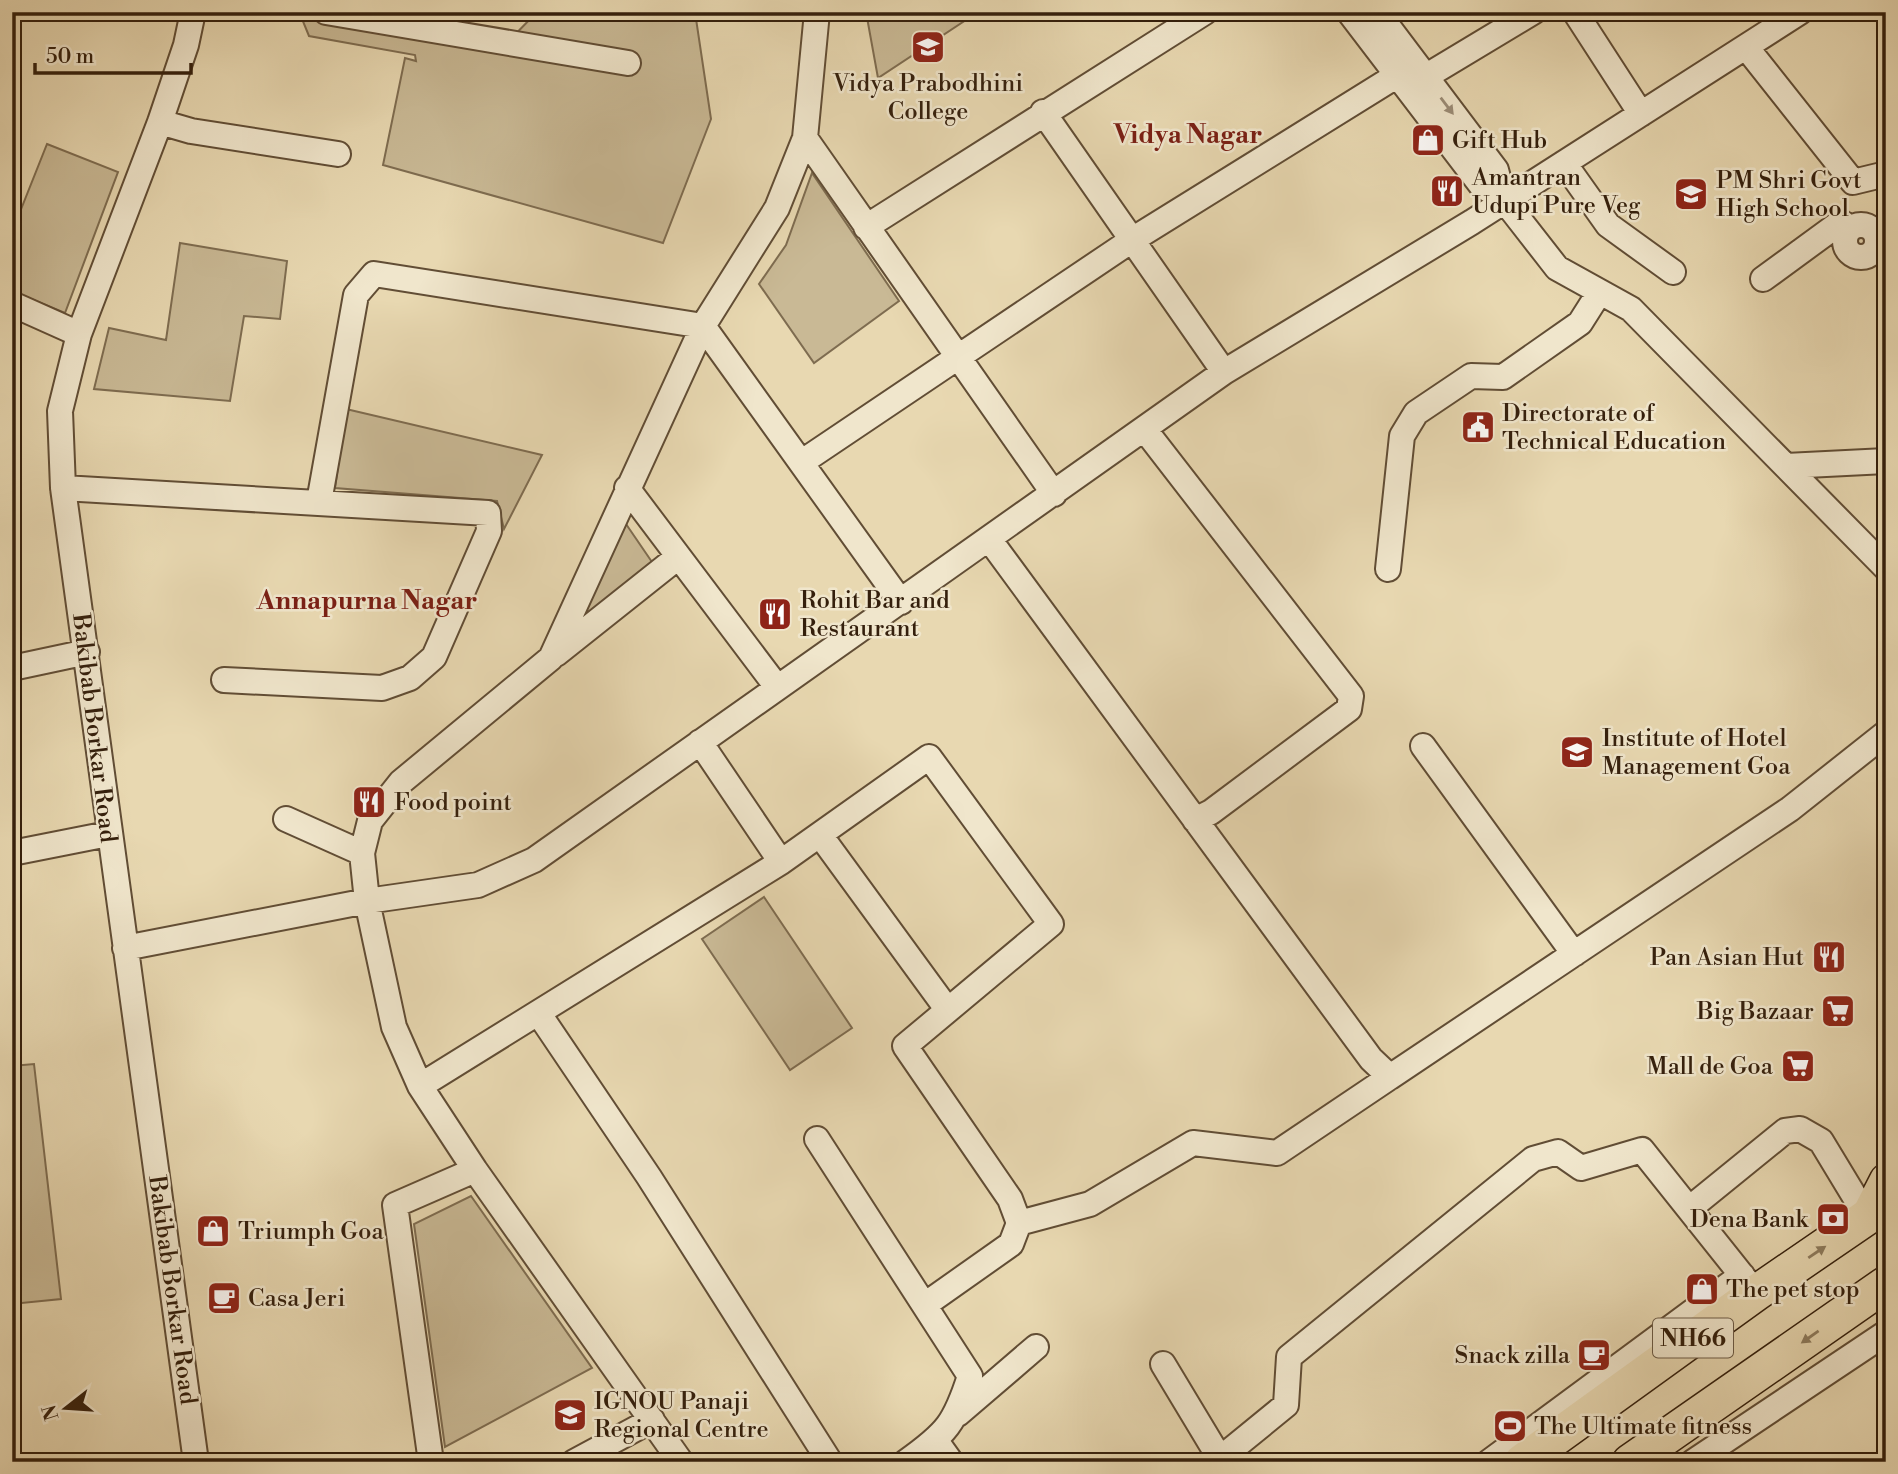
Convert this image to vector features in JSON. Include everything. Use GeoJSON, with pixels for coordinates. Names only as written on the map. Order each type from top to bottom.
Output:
{"type":"FeatureCollection","features":[{"type":"Feature","properties":{"kind":"highway","name":"NH66"},"geometry":{"type":"LineString","coordinates":[[1522,1462],[1749,1284],[1867,1217]]}},
{"type":"Feature","properties":{"kind":"highway","name":"NH66"},"geometry":{"type":"LineString","coordinates":[[1630,1462],[1886,1284]]}},
{"type":"Feature","properties":{"kind":"main road","name":"NH66"},"geometry":{"type":"LineString","coordinates":[[1867,1217],[1886,1180]]}},
{"type":"Feature","properties":{"kind":"street"},"geometry":{"type":"LineString","coordinates":[[326,12],[628,63]]}},
{"type":"Feature","properties":{"kind":"street"},"geometry":{"type":"LineString","coordinates":[[551,658],[703,326],[777,208],[805,138],[817,12]]}},
{"type":"Feature","properties":{"kind":"street"},"geometry":{"type":"LineString","coordinates":[[866,228],[1043,112],[1205,12]]}},
{"type":"Feature","properties":{"kind":"street"},"geometry":{"type":"LineString","coordinates":[[1349,12],[1481,185],[1504,200],[1557,268],[1631,309],[1886,568]]}},
{"type":"Feature","properties":{"kind":"street"},"geometry":{"type":"LineString","coordinates":[[1377,12],[1496,170],[1504,200]]}},
{"type":"Feature","properties":{"kind":"street"},"geometry":{"type":"LineString","coordinates":[[1425,77],[1533,12]]}},
{"type":"Feature","properties":{"kind":"street"},"geometry":{"type":"LineString","coordinates":[[1575,12],[1641,114]]}},
{"type":"Feature","properties":{"kind":"street","name":"Bakibab Borkar Road"},"geometry":{"type":"LineString","coordinates":[[196,1462],[108,834],[87,652],[63,488],[60,411],[79,334],[160,122],[197,13]]}},
{"type":"Feature","properties":{"kind":"street"},"geometry":{"type":"LineString","coordinates":[[125,948],[367,901],[478,886],[534,860],[1224,372],[1564,163],[1746,47],[1789,15]]}},
{"type":"Feature","properties":{"kind":"street"},"geometry":{"type":"LineString","coordinates":[[1746,47],[1853,182],[1886,174]]}},
{"type":"Feature","properties":{"kind":"street"},"geometry":{"type":"LineString","coordinates":[[802,463],[1132,240],[1396,76]]}},
{"type":"Feature","properties":{"kind":"street"},"geometry":{"type":"LineString","coordinates":[[1043,112],[1224,372]]}},
{"type":"Feature","properties":{"kind":"street"},"geometry":{"type":"LineString","coordinates":[[160,122],[191,131],[338,154]]}},
{"type":"Feature","properties":{"kind":"street"},"geometry":{"type":"LineString","coordinates":[[805,138],[956,358],[1054,494]]}},
{"type":"Feature","properties":{"kind":"street"},"geometry":{"type":"LineString","coordinates":[[1564,163],[1608,225],[1673,272]]}},
{"type":"Feature","properties":{"kind":"street"},"geometry":{"type":"LineString","coordinates":[[1763,279],[1841,222],[1850,229],[1860,225],[1870,228],[1876,236],[1881,253]]}},
{"type":"Feature","properties":{"kind":"street"},"geometry":{"type":"LineString","coordinates":[[319,502],[356,295],[374,274],[703,326],[901,602]]}},
{"type":"Feature","properties":{"kind":"street"},"geometry":{"type":"LineString","coordinates":[[1388,569],[1402,436],[1416,413],[1471,376],[1503,377],[1580,323],[1599,293]]}},
{"type":"Feature","properties":{"kind":"street"},"geometry":{"type":"LineString","coordinates":[[12,304],[79,334]]}},
{"type":"Feature","properties":{"kind":"street"},"geometry":{"type":"LineString","coordinates":[[1145,430],[1351,696],[1349,709],[1195,820]]}},
{"type":"Feature","properties":{"kind":"street"},"geometry":{"type":"LineString","coordinates":[[1786,466],[1886,461]]}},
{"type":"Feature","properties":{"kind":"street"},"geometry":{"type":"LineString","coordinates":[[63,488],[488,513],[489,531],[434,657],[410,678],[382,688],[224,680]]}},
{"type":"Feature","properties":{"kind":"street"},"geometry":{"type":"LineString","coordinates":[[627,488],[777,687]]}},
{"type":"Feature","properties":{"kind":"street"},"geometry":{"type":"LineString","coordinates":[[989,539],[1371,1059],[1390,1077]]}},
{"type":"Feature","properties":{"kind":"street"},"geometry":{"type":"LineString","coordinates":[[678,556],[401,782],[370,821],[362,853],[367,901],[394,1027],[420,1086],[475,1170],[681,1462]]}},
{"type":"Feature","properties":{"kind":"street"},"geometry":{"type":"LineString","coordinates":[[12,668],[87,652]]}},
{"type":"Feature","properties":{"kind":"street"},"geometry":{"type":"LineString","coordinates":[[1019,1223],[1090,1204],[1193,1143],[1277,1153],[1790,808],[1886,733]]}},
{"type":"Feature","properties":{"kind":"street"},"geometry":{"type":"LineString","coordinates":[[700,742],[781,862]]}},
{"type":"Feature","properties":{"kind":"street"},"geometry":{"type":"LineString","coordinates":[[1423,746],[1574,954]]}},
{"type":"Feature","properties":{"kind":"street"},"geometry":{"type":"LineString","coordinates":[[420,1086],[781,862],[929,757],[1051,924],[905,1046],[1010,1199],[1019,1223],[1011,1244],[926,1304]]}},
{"type":"Feature","properties":{"kind":"street"},"geometry":{"type":"LineString","coordinates":[[286,819],[362,853]]}},
{"type":"Feature","properties":{"kind":"street"},"geometry":{"type":"LineString","coordinates":[[12,853],[108,834]]}},
{"type":"Feature","properties":{"kind":"street"},"geometry":{"type":"LineString","coordinates":[[820,835],[947,1009]]}},
{"type":"Feature","properties":{"kind":"street"},"geometry":{"type":"LineString","coordinates":[[539,1014],[649,1177],[830,1462]]}},
{"type":"Feature","properties":{"kind":"street"},"geometry":{"type":"LineString","coordinates":[[1689,1209],[1785,1131],[1800,1129],[1821,1141],[1867,1217]]}},
{"type":"Feature","properties":{"kind":"street"},"geometry":{"type":"LineString","coordinates":[[817,1139],[970,1376],[958,1415]]}},
{"type":"Feature","properties":{"kind":"street"},"geometry":{"type":"LineString","coordinates":[[1163,1364],[1222,1460],[1286,1405],[1289,1357],[1533,1159],[1558,1152],[1581,1168],[1642,1150],[1749,1284],[1489,1462]]}},
{"type":"Feature","properties":{"kind":"street"},"geometry":{"type":"LineString","coordinates":[[431,1462],[395,1205],[475,1170]]}},
{"type":"Feature","properties":{"kind":"street"},"geometry":{"type":"LineString","coordinates":[[1698,1460],[1886,1333]]}},
{"type":"Feature","properties":{"kind":"street"},"geometry":{"type":"LineString","coordinates":[[906,1462],[936,1441],[958,1415],[1036,1348]]}},
{"type":"Feature","properties":{"kind":"street"},"geometry":{"type":"LineString","coordinates":[[574,1462],[652,1420]]}},
{"type":"Feature","properties":{"kind":"street"},"geometry":{"type":"LineString","coordinates":[[936,1441],[951,1462]]}},
{"type":"Feature","properties":{"kind":"shaded area"},"geometry":{"type":"Polygon","coordinates":[[[537,12],[695,12],[711,119],[663,243],[383,165],[405,58],[416,61],[415,55],[309,36],[302,19],[312,13],[450,37],[500,50],[537,12]]]}},
{"type":"Feature","properties":{"kind":"shaded area"},"geometry":{"type":"Polygon","coordinates":[[[866,12],[978,12],[878,78],[866,12]]]}},
{"type":"Feature","properties":{"kind":"shaded area"},"geometry":{"type":"Polygon","coordinates":[[[47,144],[118,172],[65,313],[12,291],[12,232],[47,144]]]}},
{"type":"Feature","properties":{"kind":"shaded area"},"geometry":{"type":"Polygon","coordinates":[[[812,173],[899,301],[814,363],[759,284],[786,245],[812,173]]]}},
{"type":"Feature","properties":{"kind":"shaded area"},"geometry":{"type":"Polygon","coordinates":[[[180,243],[287,261],[280,319],[244,316],[230,401],[94,389],[109,328],[166,340],[180,243]]]}},
{"type":"Feature","properties":{"kind":"shaded area"},"geometry":{"type":"Polygon","coordinates":[[[346,409],[542,455],[504,529],[497,501],[335,488],[346,409]]]}},
{"type":"Feature","properties":{"kind":"shaded area"},"geometry":{"type":"Polygon","coordinates":[[[626,524],[654,565],[575,625],[626,524]]]}},
{"type":"Feature","properties":{"kind":"shaded area"},"geometry":{"type":"Polygon","coordinates":[[[764,897],[852,1028],[790,1070],[702,939],[764,897]]]}},
{"type":"Feature","properties":{"kind":"shaded area"},"geometry":{"type":"Polygon","coordinates":[[[34,1064],[61,1299],[12,1304],[12,1066],[34,1064]]]}},
{"type":"Feature","properties":{"kind":"shaded area"},"geometry":{"type":"Polygon","coordinates":[[[471,1196],[592,1368],[445,1447],[414,1224],[471,1196]]]}},
{"type":"Feature","properties":{"kind":"place","name":"Vidya Prabodhini College"},"geometry":{"type":"Point","coordinates":[928,47]}},
{"type":"Feature","properties":{"kind":"place","name":"Gift Hub"},"geometry":{"type":"Point","coordinates":[1428,140]}},
{"type":"Feature","properties":{"kind":"place","name":"Amantran Udupi Pure Veg"},"geometry":{"type":"Point","coordinates":[1447,191]}},
{"type":"Feature","properties":{"kind":"place","name":"PM Shri Govt High School"},"geometry":{"type":"Point","coordinates":[1691,194]}},
{"type":"Feature","properties":{"kind":"place","name":"Directorate of Technical Education"},"geometry":{"type":"Point","coordinates":[1478,427]}},
{"type":"Feature","properties":{"kind":"place","name":"Rohit Bar and Restaurant"},"geometry":{"type":"Point","coordinates":[775,614]}},
{"type":"Feature","properties":{"kind":"place","name":"Institute of Hotel Management Goa"},"geometry":{"type":"Point","coordinates":[1577,752]}},
{"type":"Feature","properties":{"kind":"place","name":"Food point"},"geometry":{"type":"Point","coordinates":[369,802]}},
{"type":"Feature","properties":{"kind":"place","name":"Pan Asian Hut"},"geometry":{"type":"Point","coordinates":[1829,957]}},
{"type":"Feature","properties":{"kind":"place","name":"Big Bazaar"},"geometry":{"type":"Point","coordinates":[1838,1011]}},
{"type":"Feature","properties":{"kind":"place","name":"Mall de Goa"},"geometry":{"type":"Point","coordinates":[1798,1066]}},
{"type":"Feature","properties":{"kind":"place","name":"Dena Bank"},"geometry":{"type":"Point","coordinates":[1833,1219]}},
{"type":"Feature","properties":{"kind":"place","name":"Triumph Goa"},"geometry":{"type":"Point","coordinates":[213,1231]}},
{"type":"Feature","properties":{"kind":"place","name":"The pet stop"},"geometry":{"type":"Point","coordinates":[1702,1289]}},
{"type":"Feature","properties":{"kind":"place","name":"Casa Jeri"},"geometry":{"type":"Point","coordinates":[224,1298]}},
{"type":"Feature","properties":{"kind":"place","name":"Snack zilla"},"geometry":{"type":"Point","coordinates":[1594,1355]}},
{"type":"Feature","properties":{"kind":"place","name":"IGNOU Panaji Regional Centre"},"geometry":{"type":"Point","coordinates":[570,1415]}},
{"type":"Feature","properties":{"kind":"place","name":"The Ultimate fitness"},"geometry":{"type":"Point","coordinates":[1510,1426]}},
{"type":"Feature","properties":{"kind":"district","name":"Vidya Nagar"},"geometry":{"type":"Point","coordinates":[1188,134]}},
{"type":"Feature","properties":{"kind":"district","name":"Annapurna Nagar"},"geometry":{"type":"Point","coordinates":[367,600]}}]}
